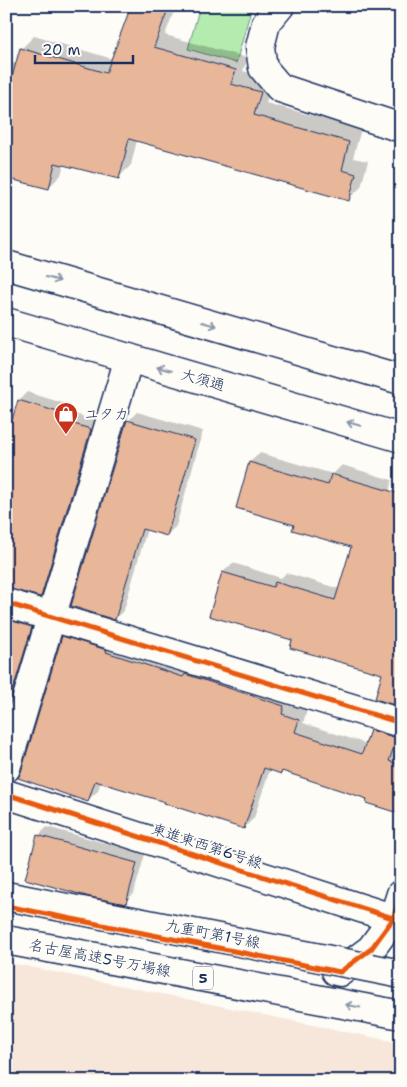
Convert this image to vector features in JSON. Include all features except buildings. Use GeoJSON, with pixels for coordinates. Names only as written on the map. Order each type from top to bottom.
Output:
{"type":"FeatureCollection","features":[{"type":"Feature","properties":{"kind":"main road"},"geometry":{"type":"LineString","coordinates":[[280,6],[266,23],[260,47],[263,68],[280,88],[401,128]]}},
{"type":"Feature","properties":{"kind":"main road"},"geometry":{"type":"LineString","coordinates":[[6,265],[401,380]]}},
{"type":"Feature","properties":{"kind":"main road","name":"大須通"},"geometry":{"type":"LineString","coordinates":[[6,322],[401,438]]}},
{"type":"Feature","properties":{"kind":"main road"},"geometry":{"type":"LineString","coordinates":[[6,768],[129,358]]}},
{"type":"Feature","properties":{"kind":"main road"},"geometry":{"type":"LineString","coordinates":[[6,603],[401,723]]}},
{"type":"Feature","properties":{"kind":"main road","name":"東進東西第6号線"},"geometry":{"type":"LineString","coordinates":[[6,794],[398,911]]}},
{"type":"Feature","properties":{"kind":"main road"},"geometry":{"type":"LineString","coordinates":[[6,896],[401,974]]}},
{"type":"Feature","properties":{"kind":"main road","name":"九重町第1号線"},"geometry":{"type":"LineString","coordinates":[[6,906],[340,972],[371,949],[398,911]]}},
{"type":"Feature","properties":{"kind":"main road","name":"名古屋高速5号万場線"},"geometry":{"type":"LineString","coordinates":[[6,940],[401,1015]]}},
{"type":"Feature","properties":{"kind":"shaded area"},"geometry":{"type":"Polygon","coordinates":[[[6,962],[401,1043],[401,1081],[6,1081],[6,962]]]}},
{"type":"Feature","properties":{"kind":"green space"},"geometry":{"type":"Polygon","coordinates":[[[200,6],[252,6],[236,63],[188,49],[200,6]]]}},
{"type":"Feature","properties":{"kind":"cycle path"},"geometry":{"type":"LineString","coordinates":[[6,603],[401,723]]}},
{"type":"Feature","properties":{"kind":"cycle path"},"geometry":{"type":"LineString","coordinates":[[6,794],[399,920]]}},
{"type":"Feature","properties":{"kind":"cycle path"},"geometry":{"type":"LineString","coordinates":[[6,906],[340,972],[371,949],[393,919],[401,894]]}},
{"type":"Feature","properties":{"kind":"place","name":"ユタカ"},"geometry":{"type":"Point","coordinates":[66,435]}}]}
